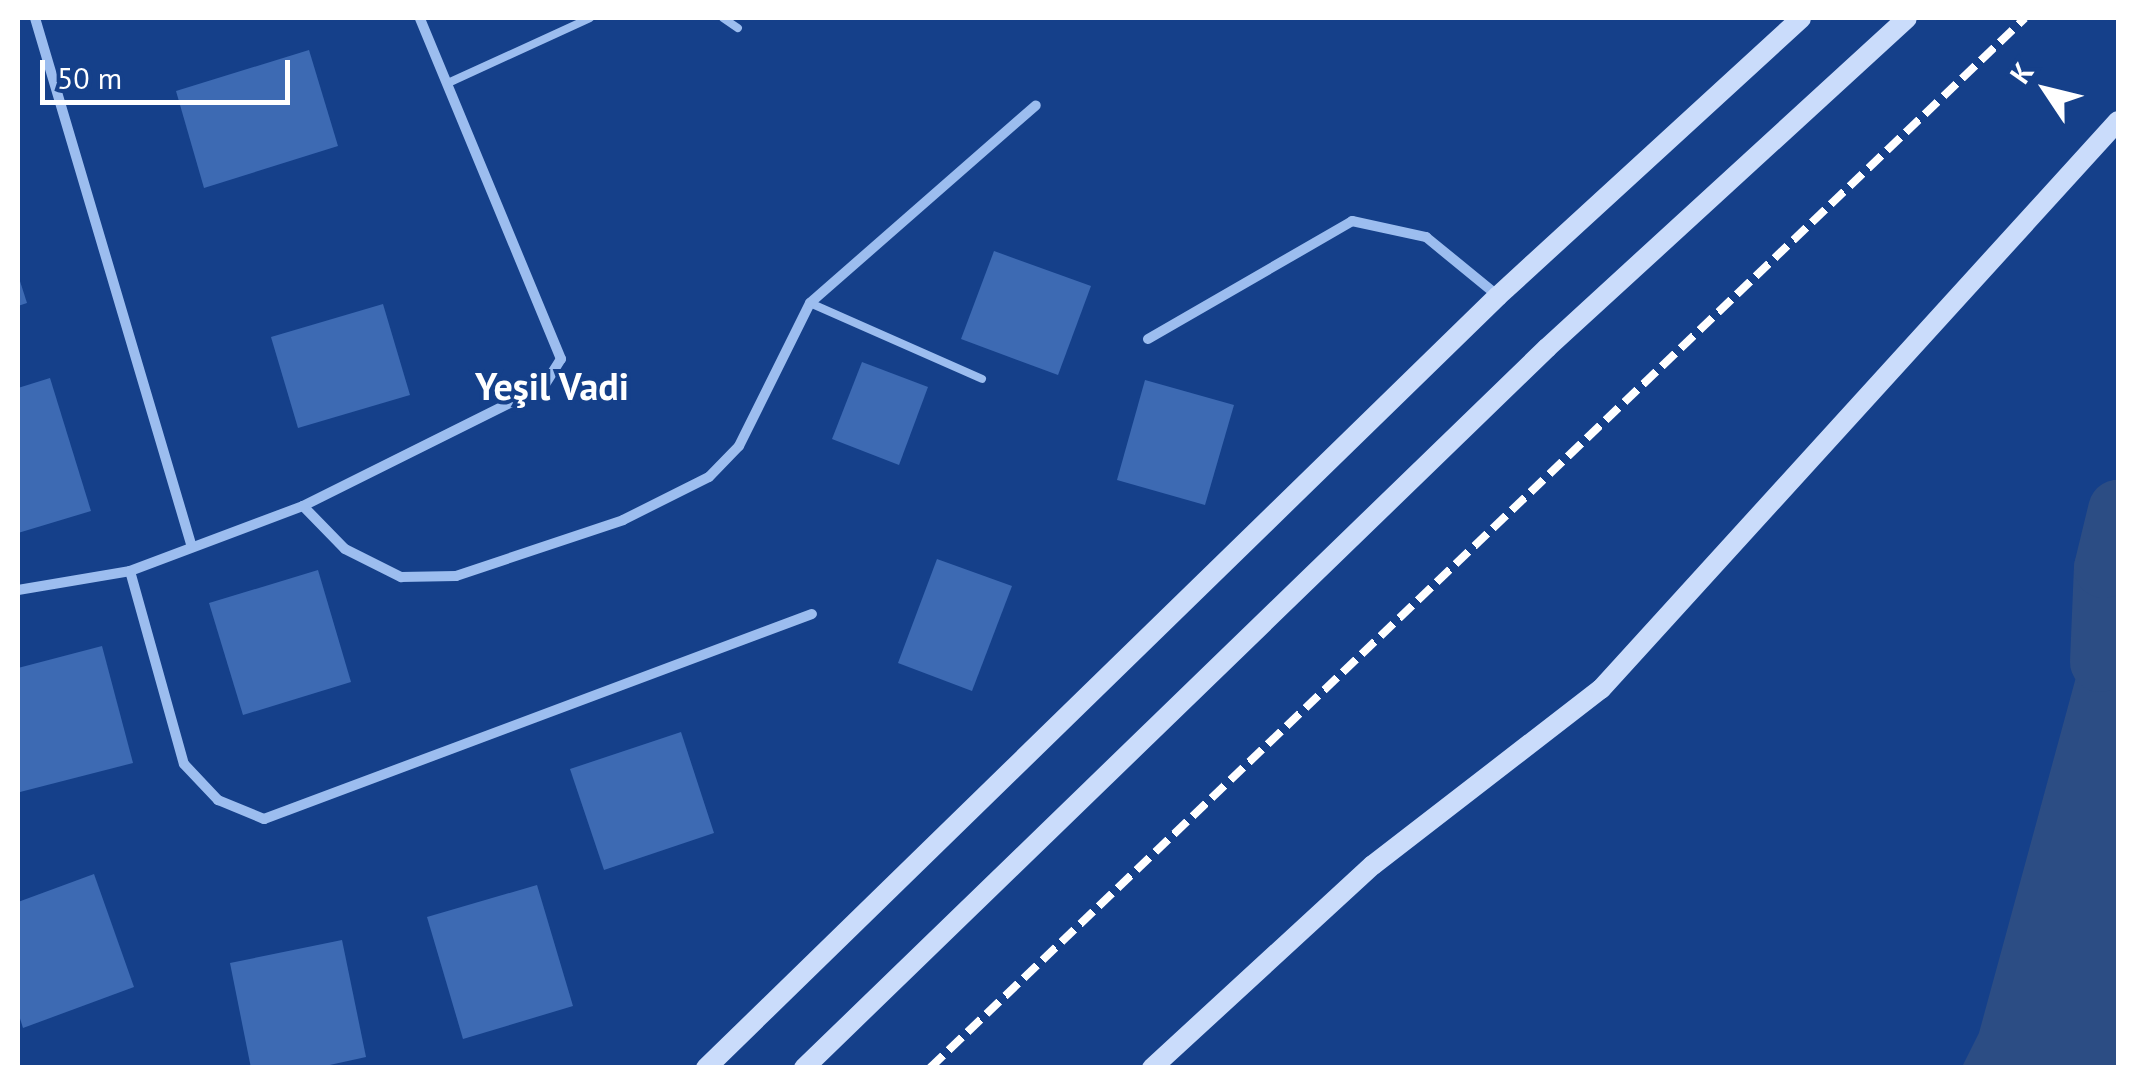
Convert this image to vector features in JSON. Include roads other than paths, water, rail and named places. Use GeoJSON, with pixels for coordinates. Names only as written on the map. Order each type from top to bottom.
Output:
{"type":"FeatureCollection","features":[{"type":"Feature","properties":{"kind":"street"},"geometry":{"type":"LineString","coordinates":[[36,18],[192,544]]}},
{"type":"Feature","properties":{"kind":"street"},"geometry":{"type":"LineString","coordinates":[[18,590],[130,571],[192,544],[302,506],[544,386],[562,359],[420,18]]}},
{"type":"Feature","properties":{"kind":"street"},"geometry":{"type":"LineString","coordinates":[[706,1068],[1498,296],[1800,18]]}},
{"type":"Feature","properties":{"kind":"street"},"geometry":{"type":"LineString","coordinates":[[804,1068],[1547,348],[1907,18]]}},
{"type":"Feature","properties":{"kind":"street"},"geometry":{"type":"LineString","coordinates":[[302,506],[344,549],[401,577],[456,576],[623,520],[709,477],[739,446],[810,303],[1036,105]]}},
{"type":"Feature","properties":{"kind":"street"},"geometry":{"type":"LineString","coordinates":[[1152,1068],[1372,864],[1600,689],[2118,122]]}},
{"type":"Feature","properties":{"kind":"street"},"geometry":{"type":"LineString","coordinates":[[1148,339],[1352,220],[1426,237],[1498,296]]}},
{"type":"Feature","properties":{"kind":"street"},"geometry":{"type":"LineString","coordinates":[[130,571],[184,764],[218,800],[264,818],[812,614]]}},
{"type":"Feature","properties":{"kind":"lane"},"geometry":{"type":"LineString","coordinates":[[448,84],[590,18]]}},
{"type":"Feature","properties":{"kind":"lane"},"geometry":{"type":"LineString","coordinates":[[723,18],[738,28]]}},
{"type":"Feature","properties":{"kind":"lane"},"geometry":{"type":"LineString","coordinates":[[810,303],[982,378]]}},
{"type":"Feature","properties":{"kind":"water"},"geometry":{"type":"Polygon","coordinates":[[[2118,523],[2118,1067],[1962,1067],[1979,1033],[2118,523]]]}},
{"type":"Feature","properties":{"kind":"waterway"},"geometry":{"type":"LineString","coordinates":[[2100,662],[2104,568],[2118,510]]}},
{"type":"Feature","properties":{"kind":"railway"},"geometry":{"type":"LineString","coordinates":[[930,1068],[2025,18]]}},
{"type":"Feature","properties":{"kind":"district","name":"Yeşil Vadi"},"geometry":{"type":"Point","coordinates":[552,386]}}]}
